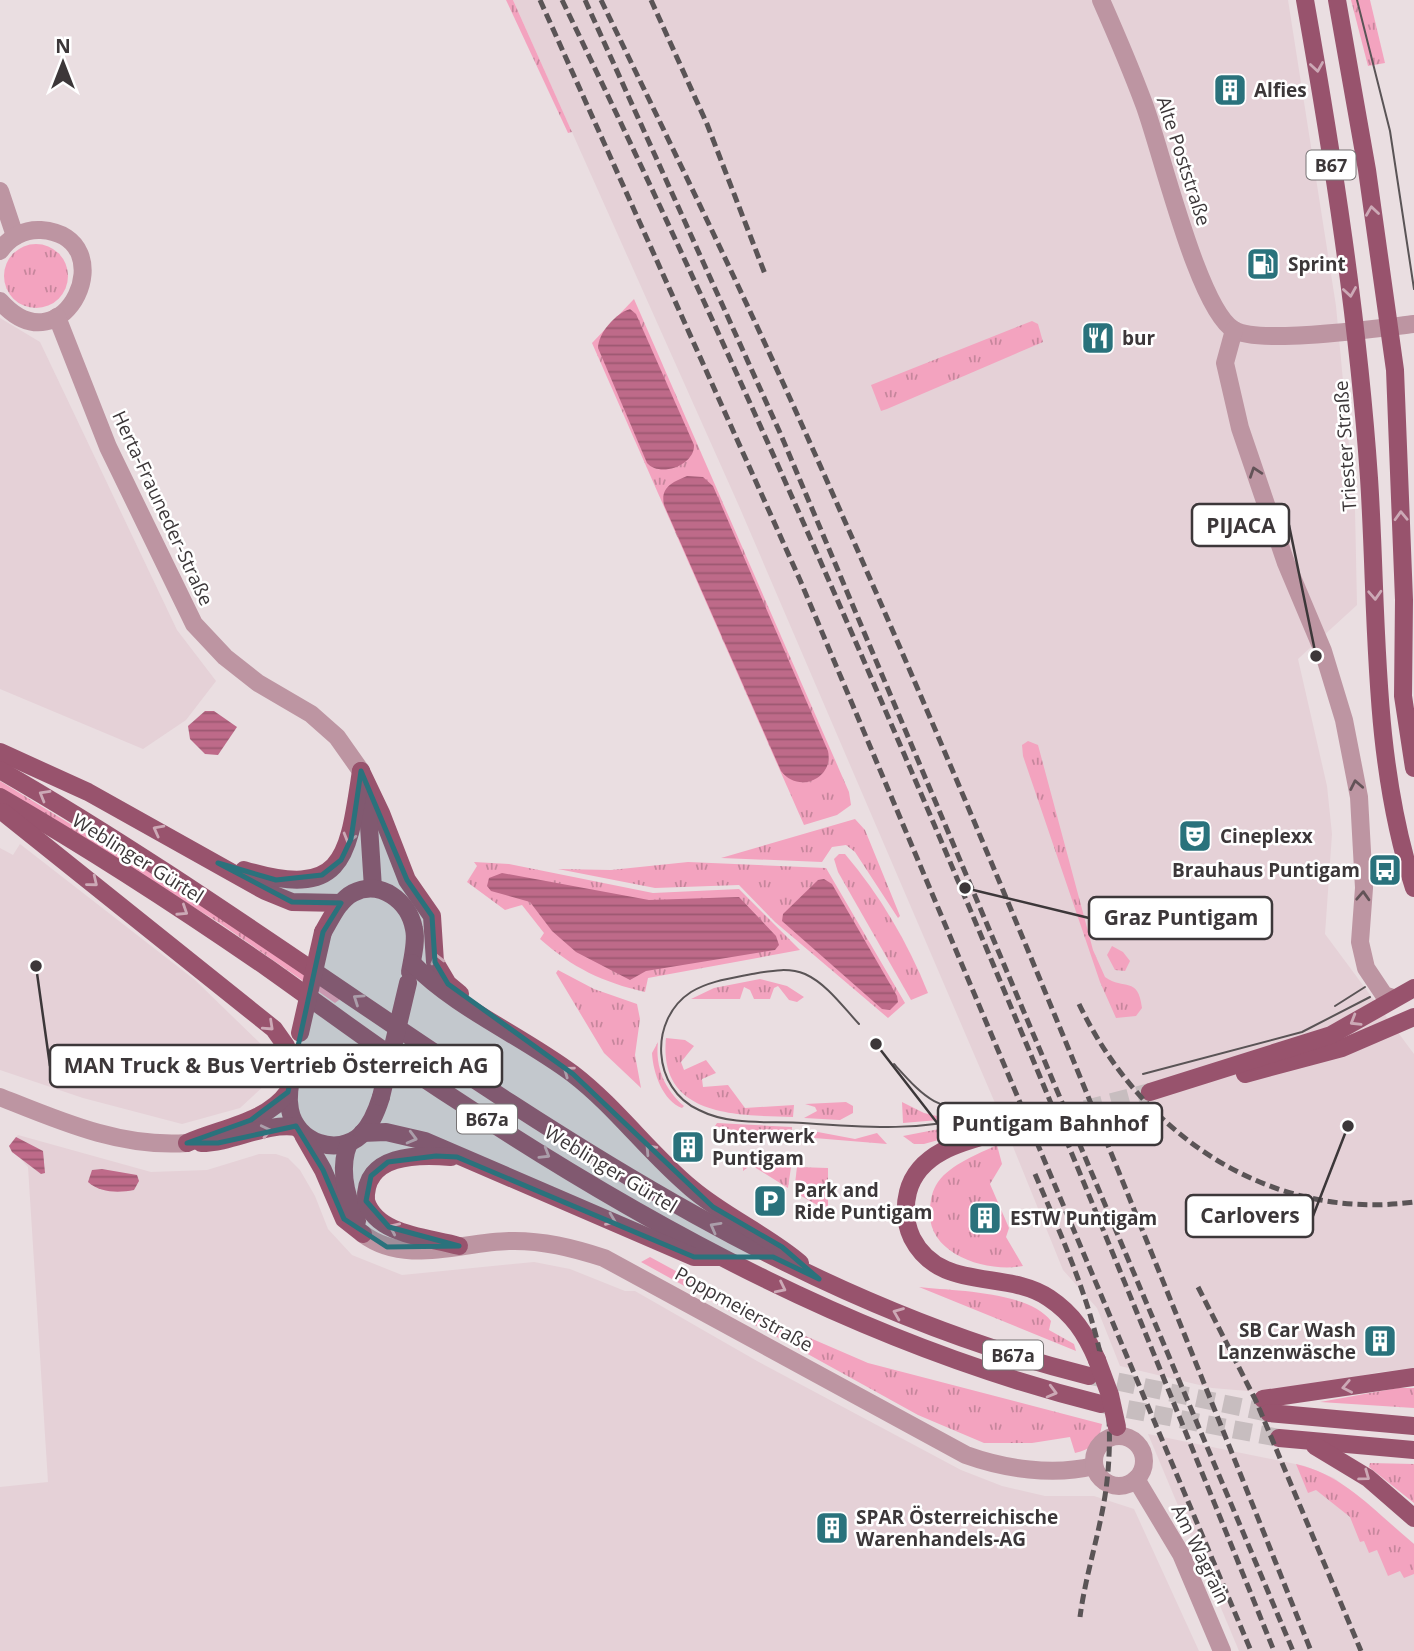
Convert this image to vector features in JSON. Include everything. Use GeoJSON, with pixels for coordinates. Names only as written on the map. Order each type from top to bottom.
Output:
{"type":"FeatureCollection","features":[{"type":"Feature","properties":{"kind":"main road","name":"Triester Straße"},"geometry":{"type":"LineString","coordinates":[[1305,0],[1356,330],[1369,480],[1385,764],[1414,888]]}},
{"type":"Feature","properties":{"kind":"main road","name":"B67"},"geometry":{"type":"LineString","coordinates":[[1337,0],[1365,157],[1395,370],[1403,559],[1404,696],[1414,768]]}},
{"type":"Feature","properties":{"kind":"main road"},"geometry":{"type":"LineString","coordinates":[[0,752],[88,792],[265,891],[292,902],[341,903]]}},
{"type":"Feature","properties":{"kind":"main road","name":"Weblinger Gürtel"},"geometry":{"type":"LineString","coordinates":[[0,770],[61,805],[268,938],[538,1120],[722,1231],[820,1279],[950,1333],[1093,1368]]}},
{"type":"Feature","properties":{"kind":"main road"},"geometry":{"type":"LineString","coordinates":[[218,863],[276,880],[322,875],[341,860],[351,839],[361,771]]}},
{"type":"Feature","properties":{"kind":"main road"},"geometry":{"type":"LineString","coordinates":[[361,771],[369,806],[373,888]]}},
{"type":"Feature","properties":{"kind":"main road"},"geometry":{"type":"LineString","coordinates":[[361,771],[407,880],[432,916],[435,962],[448,984],[478,1011]]}},
{"type":"Feature","properties":{"kind":"main road","name":"Weblinger Gürtel"},"geometry":{"type":"LineString","coordinates":[[0,797],[201,922],[455,1099],[720,1257],[822,1307],[913,1346],[1016,1381],[1101,1404]]}},
{"type":"Feature","properties":{"kind":"main road"},"geometry":{"type":"LineString","coordinates":[[0,810],[274,1029],[286,1046],[294,1068]]}},
{"type":"Feature","properties":{"kind":"main road"},"geometry":{"type":"LineString","coordinates":[[373,888],[390,893],[406,908],[414,929],[412,963],[381,1097],[345,1153],[345,1190],[363,1234],[344,1220],[323,1170],[289,1109],[288,1092],[323,932],[341,903],[353,893],[373,888]]}},
{"type":"Feature","properties":{"kind":"main road"},"geometry":{"type":"LineString","coordinates":[[412,963],[436,987],[478,1011],[573,1074],[688,1186],[730,1218],[782,1247],[820,1279]]}},
{"type":"Feature","properties":{"kind":"main road"},"geometry":{"type":"LineString","coordinates":[[1150,1092],[1187,1083],[1331,1035],[1414,988]]}},
{"type":"Feature","properties":{"kind":"main road"},"geometry":{"type":"LineString","coordinates":[[1187,1083],[1216,1082],[1309,1058],[1414,1017]]}},
{"type":"Feature","properties":{"kind":"main road"},"geometry":{"type":"LineString","coordinates":[[187,1143],[251,1120],[275,1106],[288,1092]]}},
{"type":"Feature","properties":{"kind":"main road"},"geometry":{"type":"LineString","coordinates":[[187,1143],[218,1143],[272,1129],[300,1131],[323,1144],[386,1132],[405,1136],[425,1141],[694,1257],[720,1257]]}},
{"type":"Feature","properties":{"kind":"main road"},"geometry":{"type":"LineString","coordinates":[[1007,1130],[960,1144],[921,1166],[907,1195],[905,1214],[911,1235],[922,1253],[948,1271],[969,1278],[1026,1287],[1049,1297],[1078,1324],[1093,1368],[1110,1395],[1117,1432]]}},
{"type":"Feature","properties":{"kind":"main road"},"geometry":{"type":"LineString","coordinates":[[457,1157],[419,1155],[388,1162],[372,1176],[366,1193],[369,1209],[389,1227],[459,1246]]}},
{"type":"Feature","properties":{"kind":"main road"},"geometry":{"type":"LineString","coordinates":[[1414,1377],[1266,1406],[1414,1426]]}},
{"type":"Feature","properties":{"kind":"main road"},"geometry":{"type":"LineString","coordinates":[[1279,1438],[1414,1450]]}},
{"type":"Feature","properties":{"kind":"main road"},"geometry":{"type":"LineString","coordinates":[[1309,1442],[1368,1478],[1414,1518]]}},
{"type":"Feature","properties":{"kind":"street","name":"Alte Poststraße"},"geometry":{"type":"LineString","coordinates":[[1101,0],[1144,103],[1195,268],[1219,315],[1234,330]]}},
{"type":"Feature","properties":{"kind":"street"},"geometry":{"type":"LineString","coordinates":[[0,191],[15,236]]}},
{"type":"Feature","properties":{"kind":"street"},"geometry":{"type":"LineString","coordinates":[[0,251],[15,236],[28,231],[55,233],[76,250],[82,261],[82,287],[77,300],[57,317],[42,321],[26,320],[12,313],[0,301]]}},
{"type":"Feature","properties":{"kind":"street","name":"Herta-Frauneder-Straße"},"geometry":{"type":"LineString","coordinates":[[57,317],[108,447],[194,624],[225,657],[258,683],[311,715],[337,737],[361,771]]}},
{"type":"Feature","properties":{"kind":"street"},"geometry":{"type":"LineString","coordinates":[[1393,998],[1384,995],[1366,968],[1360,942],[1364,888],[1359,797],[1344,720],[1323,651],[1286,563],[1240,428],[1225,363],[1234,330],[1274,338],[1414,324]]}},
{"type":"Feature","properties":{"kind":"street"},"geometry":{"type":"LineString","coordinates":[[0,1097],[78,1127],[145,1143],[187,1143]]}},
{"type":"Feature","properties":{"kind":"street","name":"Poppmeierstraße"},"geometry":{"type":"LineString","coordinates":[[363,1234],[387,1247],[401,1250],[534,1242],[569,1247],[604,1258],[966,1455],[989,1463],[1035,1469],[1094,1466]]}},
{"type":"Feature","properties":{"kind":"street"},"geometry":{"type":"LineString","coordinates":[[1117,1432],[1133,1440],[1141,1450],[1143,1468],[1136,1479],[1126,1485],[1112,1486],[1098,1476],[1094,1466],[1099,1445],[1117,1432]]}},
{"type":"Feature","properties":{"kind":"street","name":"Am Wagrain"},"geometry":{"type":"LineString","coordinates":[[1136,1479],[1181,1553],[1222,1651]]}},
{"type":"Feature","properties":{"kind":"highlighted area"},"geometry":{"type":"Polygon","coordinates":[[[361,771],[407,880],[432,916],[435,962],[448,984],[573,1074],[713,1207],[782,1247],[819,1279],[773,1257],[694,1257],[457,1157],[436,1156],[388,1162],[371,1176],[366,1201],[389,1227],[459,1246],[387,1247],[344,1219],[323,1170],[296,1126],[218,1143],[187,1143],[251,1120],[288,1092],[323,932],[341,903],[292,902],[218,863],[276,880],[322,875],[341,860],[351,839],[361,771]]]}},
{"type":"Feature","properties":{"kind":"shaded area"},"geometry":{"type":"Polygon","coordinates":[[[513,0],[1288,0],[1336,306],[1355,510],[1357,605],[1298,659],[1327,786],[1332,834],[1325,934],[1414,1054],[1414,1369],[1379,1372],[1296,1390],[1260,1392],[1212,1388],[1120,1366],[1097,1308],[1063,1270],[1001,1117],[739,506],[513,0]]]}},
{"type":"Feature","properties":{"kind":"shaded area"},"geometry":{"type":"Polygon","coordinates":[[[630,309],[636,314],[694,445],[689,458],[676,467],[660,469],[647,463],[598,348],[601,336],[609,324],[630,309]]]}},
{"type":"Feature","properties":{"kind":"shaded area"},"geometry":{"type":"Polygon","coordinates":[[[0,318],[40,342],[177,630],[216,681],[186,720],[143,749],[0,689],[0,318]]]}},
{"type":"Feature","properties":{"kind":"shaded area"},"geometry":{"type":"Polygon","coordinates":[[[687,476],[703,477],[713,486],[828,751],[826,769],[813,780],[796,782],[781,771],[664,505],[666,489],[687,476]]]}},
{"type":"Feature","properties":{"kind":"shaded area"},"geometry":{"type":"Polygon","coordinates":[[[205,711],[214,711],[237,727],[218,755],[205,754],[190,739],[188,726],[205,711]]]}},
{"type":"Feature","properties":{"kind":"shaded area"},"geometry":{"type":"Polygon","coordinates":[[[20,844],[195,980],[267,1050],[271,1064],[267,1083],[240,1108],[182,1124],[83,1098],[0,1070],[0,848],[13,855],[20,844]]]}},
{"type":"Feature","properties":{"kind":"shaded area"},"geometry":{"type":"Polygon","coordinates":[[[502,873],[649,900],[739,897],[776,936],[779,945],[775,950],[646,971],[630,980],[576,952],[552,931],[530,902],[491,891],[487,886],[489,878],[502,873]]]}},
{"type":"Feature","properties":{"kind":"shaded area"},"geometry":{"type":"Polygon","coordinates":[[[824,879],[832,884],[897,996],[898,1002],[890,1010],[882,1009],[782,921],[783,914],[818,880],[824,879]]]}},
{"type":"Feature","properties":{"kind":"shaded area"},"geometry":{"type":"Polygon","coordinates":[[[18,1135],[151,1172],[207,1170],[259,1154],[276,1154],[288,1158],[300,1170],[315,1196],[328,1229],[352,1255],[402,1275],[534,1262],[570,1269],[625,1291],[635,1291],[757,1361],[961,1470],[1002,1486],[1045,1496],[1094,1496],[1134,1509],[1199,1651],[0,1651],[0,1487],[48,1482],[28,1167],[9,1146],[18,1135]]]}},
{"type":"Feature","properties":{"kind":"shaded area"},"geometry":{"type":"Polygon","coordinates":[[[16,1137],[43,1151],[45,1173],[41,1174],[12,1152],[9,1146],[16,1137]]]}},
{"type":"Feature","properties":{"kind":"shaded area"},"geometry":{"type":"Polygon","coordinates":[[[92,1170],[137,1175],[139,1181],[134,1190],[104,1190],[88,1182],[92,1170]]]}},
{"type":"Feature","properties":{"kind":"shaded area"},"geometry":{"type":"Polygon","coordinates":[[[1148,1434],[1305,1466],[1334,1478],[1366,1502],[1414,1544],[1414,1651],[1239,1651],[1148,1434]]]}},
{"type":"Feature","properties":{"kind":"green space"},"geometry":{"type":"Polygon","coordinates":[[[506,0],[513,0],[572,132],[568,133],[506,0]]]}},
{"type":"Feature","properties":{"kind":"green space"},"geometry":{"type":"Polygon","coordinates":[[[1351,0],[1370,0],[1385,63],[1368,66],[1351,0]]]}},
{"type":"Feature","properties":{"kind":"green space"},"geometry":{"type":"Polygon","coordinates":[[[36,244],[54,250],[62,258],[68,276],[62,294],[54,302],[36,308],[18,302],[10,294],[4,276],[10,258],[18,250],[36,244]]]}},
{"type":"Feature","properties":{"kind":"green space"},"geometry":{"type":"Polygon","coordinates":[[[634,299],[849,792],[851,805],[837,815],[804,825],[592,343],[634,299]]]}},
{"type":"Feature","properties":{"kind":"green space"},"geometry":{"type":"Polygon","coordinates":[[[1032,321],[1038,324],[1043,342],[881,411],[871,385],[1032,321]]]}},
{"type":"Feature","properties":{"kind":"green space"},"geometry":{"type":"Polygon","coordinates":[[[1028,741],[1038,745],[1093,950],[1105,977],[1134,987],[1137,991],[1142,1008],[1136,1016],[1116,1018],[1100,982],[1023,756],[1022,745],[1028,741]]]}},
{"type":"Feature","properties":{"kind":"green space"},"geometry":{"type":"Polygon","coordinates":[[[0,781],[231,922],[339,995],[339,1000],[335,1003],[218,922],[0,790],[0,781]]]}},
{"type":"Feature","properties":{"kind":"green space"},"geometry":{"type":"Polygon","coordinates":[[[855,819],[865,830],[900,916],[898,918],[855,852],[846,845],[832,847],[822,862],[721,858],[855,819]]]}},
{"type":"Feature","properties":{"kind":"green space"},"geometry":{"type":"Polygon","coordinates":[[[839,854],[845,854],[881,903],[912,956],[928,993],[911,1000],[838,872],[834,859],[839,854]]]}},
{"type":"Feature","properties":{"kind":"green space"},"geometry":{"type":"Polygon","coordinates":[[[474,862],[509,864],[653,893],[739,889],[800,950],[648,978],[645,992],[629,988],[589,973],[552,949],[540,939],[544,933],[522,905],[505,910],[467,882],[477,866],[474,862]]]}},
{"type":"Feature","properties":{"kind":"green space"},"geometry":{"type":"Polygon","coordinates":[[[688,862],[826,868],[905,1003],[888,1018],[775,922],[739,885],[655,888],[558,869],[611,870],[688,862]]]}},
{"type":"Feature","properties":{"kind":"green space"},"geometry":{"type":"Polygon","coordinates":[[[1112,946],[1123,952],[1130,961],[1125,971],[1115,970],[1107,955],[1112,946]]]}},
{"type":"Feature","properties":{"kind":"green space"},"geometry":{"type":"Polygon","coordinates":[[[558,970],[594,989],[637,1004],[640,1019],[635,1055],[641,1088],[604,1053],[556,973],[558,970]]]}},
{"type":"Feature","properties":{"kind":"green space"},"geometry":{"type":"Polygon","coordinates":[[[760,979],[787,986],[804,997],[797,1002],[789,1000],[778,986],[774,988],[770,999],[754,999],[750,990],[744,987],[740,999],[691,999],[714,988],[760,979]]]}},
{"type":"Feature","properties":{"kind":"green space"},"geometry":{"type":"Polygon","coordinates":[[[666,1038],[685,1040],[694,1046],[681,1062],[684,1070],[706,1060],[716,1073],[702,1079],[703,1087],[728,1085],[745,1108],[794,1105],[793,1117],[727,1112],[706,1107],[688,1098],[675,1084],[667,1064],[666,1038]]]}},
{"type":"Feature","properties":{"kind":"green space"},"geometry":{"type":"Polygon","coordinates":[[[658,1042],[660,1069],[671,1093],[684,1106],[682,1108],[664,1093],[654,1069],[652,1053],[658,1042]]]}},
{"type":"Feature","properties":{"kind":"green space"},"geometry":{"type":"Polygon","coordinates":[[[846,1102],[853,1106],[853,1113],[840,1120],[804,1118],[817,1111],[815,1107],[805,1104],[846,1102]]]}},
{"type":"Feature","properties":{"kind":"green space"},"geometry":{"type":"Polygon","coordinates":[[[902,1102],[924,1113],[950,1119],[903,1123],[902,1102]]]}},
{"type":"Feature","properties":{"kind":"green space"},"geometry":{"type":"Polygon","coordinates":[[[1001,1117],[1003,1122],[924,1144],[914,1144],[903,1136],[1001,1117]]]}},
{"type":"Feature","properties":{"kind":"green space"},"geometry":{"type":"Polygon","coordinates":[[[717,1123],[792,1127],[792,1137],[743,1133],[715,1126],[717,1123]]]}},
{"type":"Feature","properties":{"kind":"green space"},"geometry":{"type":"Polygon","coordinates":[[[802,1129],[855,1139],[877,1133],[887,1144],[802,1137],[802,1129]]]}},
{"type":"Feature","properties":{"kind":"green space"},"geometry":{"type":"Polygon","coordinates":[[[997,1145],[1002,1164],[990,1184],[1009,1228],[1006,1237],[1023,1266],[992,1266],[961,1257],[937,1237],[931,1224],[933,1192],[943,1176],[957,1165],[997,1145]]]}},
{"type":"Feature","properties":{"kind":"green space"},"geometry":{"type":"Polygon","coordinates":[[[752,1152],[761,1166],[791,1167],[788,1188],[751,1165],[743,1171],[744,1153],[752,1152]]]}},
{"type":"Feature","properties":{"kind":"green space"},"geometry":{"type":"Polygon","coordinates":[[[797,1167],[828,1168],[828,1211],[794,1192],[797,1167]]]}},
{"type":"Feature","properties":{"kind":"green space"},"geometry":{"type":"Polygon","coordinates":[[[650,1257],[757,1315],[868,1363],[1102,1424],[1097,1440],[1086,1450],[1075,1453],[1070,1437],[1032,1443],[984,1443],[918,1415],[641,1262],[650,1257]]]}},
{"type":"Feature","properties":{"kind":"green space"},"geometry":{"type":"Polygon","coordinates":[[[919,1287],[990,1294],[1026,1304],[1051,1321],[1049,1330],[1074,1344],[1076,1351],[919,1287]]]}},
{"type":"Feature","properties":{"kind":"green space"},"geometry":{"type":"Polygon","coordinates":[[[1398,1388],[1414,1388],[1414,1408],[1320,1402],[1398,1388]]]}},
{"type":"Feature","properties":{"kind":"green space"},"geometry":{"type":"Polygon","coordinates":[[[1370,1463],[1414,1464],[1414,1503],[1369,1467],[1370,1463]]]}},
{"type":"Feature","properties":{"kind":"green space"},"geometry":{"type":"Polygon","coordinates":[[[1296,1464],[1314,1469],[1345,1486],[1414,1544],[1414,1574],[1404,1578],[1400,1571],[1388,1576],[1377,1550],[1369,1553],[1364,1541],[1360,1542],[1350,1517],[1316,1490],[1308,1493],[1296,1464]]]}},
{"type":"Feature","properties":{"kind":"tunnel"},"geometry":{"type":"LineString","coordinates":[[1007,1130],[1150,1092]]}},
{"type":"Feature","properties":{"kind":"tunnel"},"geometry":{"type":"LineString","coordinates":[[1091,1376],[1269,1413]]}},
{"type":"Feature","properties":{"kind":"tunnel"},"geometry":{"type":"LineString","coordinates":[[1101,1404],[1279,1438]]}},
{"type":"Feature","properties":{"kind":"tram line"},"geometry":{"type":"LineString","coordinates":[[1357,0],[1390,131],[1414,289]]}},
{"type":"Feature","properties":{"kind":"tram line"},"geometry":{"type":"LineString","coordinates":[[859,1024],[828,990],[813,978],[799,972],[772,971],[721,980],[691,992],[677,1004],[662,1036],[664,1071],[683,1100],[711,1115],[737,1121],[896,1127],[940,1124],[988,1115]]}},
{"type":"Feature","properties":{"kind":"tram line"},"geometry":{"type":"LineString","coordinates":[[1335,1006],[1365,987]]}},
{"type":"Feature","properties":{"kind":"tram line"},"geometry":{"type":"LineString","coordinates":[[1143,1074],[1302,1032],[1370,997]]}},
{"type":"Feature","properties":{"kind":"tram line"},"geometry":{"type":"LineString","coordinates":[[894,1064],[914,1086],[943,1105],[969,1109],[985,1107]]}},
{"type":"Feature","properties":{"kind":"railway"},"geometry":{"type":"LineString","coordinates":[[540,0],[800,580],[1251,1651]]}},
{"type":"Feature","properties":{"kind":"railway"},"geometry":{"type":"LineString","coordinates":[[562,0],[752,407],[932,819],[1105,1234],[1274,1651]]}},
{"type":"Feature","properties":{"kind":"railway"},"geometry":{"type":"LineString","coordinates":[[585,0],[781,435],[1293,1651]]}},
{"type":"Feature","properties":{"kind":"railway"},"geometry":{"type":"LineString","coordinates":[[601,0],[778,371],[935,729],[1126,1189],[1311,1651]]}},
{"type":"Feature","properties":{"kind":"railway"},"geometry":{"type":"LineString","coordinates":[[651,0],[707,124],[765,274]]}},
{"type":"Feature","properties":{"kind":"railway"},"geometry":{"type":"LineString","coordinates":[[1079,1004],[1105,1050],[1136,1092],[1173,1128],[1214,1158],[1259,1182],[1308,1198],[1360,1204],[1414,1202]]}},
{"type":"Feature","properties":{"kind":"railway"},"geometry":{"type":"LineString","coordinates":[[1035,1174],[1081,1286],[1102,1360],[1107,1399],[1107,1481],[1080,1617]]}},
{"type":"Feature","properties":{"kind":"railway"},"geometry":{"type":"LineString","coordinates":[[1198,1287],[1256,1401],[1361,1651]]}},
{"type":"Feature","properties":{"kind":"place","name":"Alfies"},"geometry":{"type":"Point","coordinates":[1230,90]}},
{"type":"Feature","properties":{"kind":"place","name":"Sprint"},"geometry":{"type":"Point","coordinates":[1263,264]}},
{"type":"Feature","properties":{"kind":"place","name":"bur"},"geometry":{"type":"Point","coordinates":[1098,338]}},
{"type":"Feature","properties":{"kind":"place","name":"PIJACA"},"geometry":{"type":"Point","coordinates":[1316,656]}},
{"type":"Feature","properties":{"kind":"place","name":"Cineplexx"},"geometry":{"type":"Point","coordinates":[1195,836]}},
{"type":"Feature","properties":{"kind":"place","name":"Brauhaus Puntigam"},"geometry":{"type":"Point","coordinates":[1385,870]}},
{"type":"Feature","properties":{"kind":"place","name":"Graz Puntigam"},"geometry":{"type":"Point","coordinates":[965,888]}},
{"type":"Feature","properties":{"kind":"place","name":"MAN Truck & Bus Vertrieb Österreich AG"},"geometry":{"type":"Point","coordinates":[36,966]}},
{"type":"Feature","properties":{"kind":"place","name":"Puntigam Bahnhof"},"geometry":{"type":"Point","coordinates":[876,1044]}},
{"type":"Feature","properties":{"kind":"place","name":"Carlovers"},"geometry":{"type":"Point","coordinates":[1348,1126]}},
{"type":"Feature","properties":{"kind":"place","name":"Unterwerk Puntigam"},"geometry":{"type":"Point","coordinates":[688,1147]}},
{"type":"Feature","properties":{"kind":"place","name":"Park and Ride Puntigam"},"geometry":{"type":"Point","coordinates":[770,1201]}},
{"type":"Feature","properties":{"kind":"place","name":"ESTW Puntigam"},"geometry":{"type":"Point","coordinates":[985,1218]}},
{"type":"Feature","properties":{"kind":"place","name":"SB Car Wash Lanzenwäsche"},"geometry":{"type":"Point","coordinates":[1380,1341]}},
{"type":"Feature","properties":{"kind":"place","name":"SPAR Österreichische Warenhandels-AG"},"geometry":{"type":"Point","coordinates":[832,1528]}}]}
